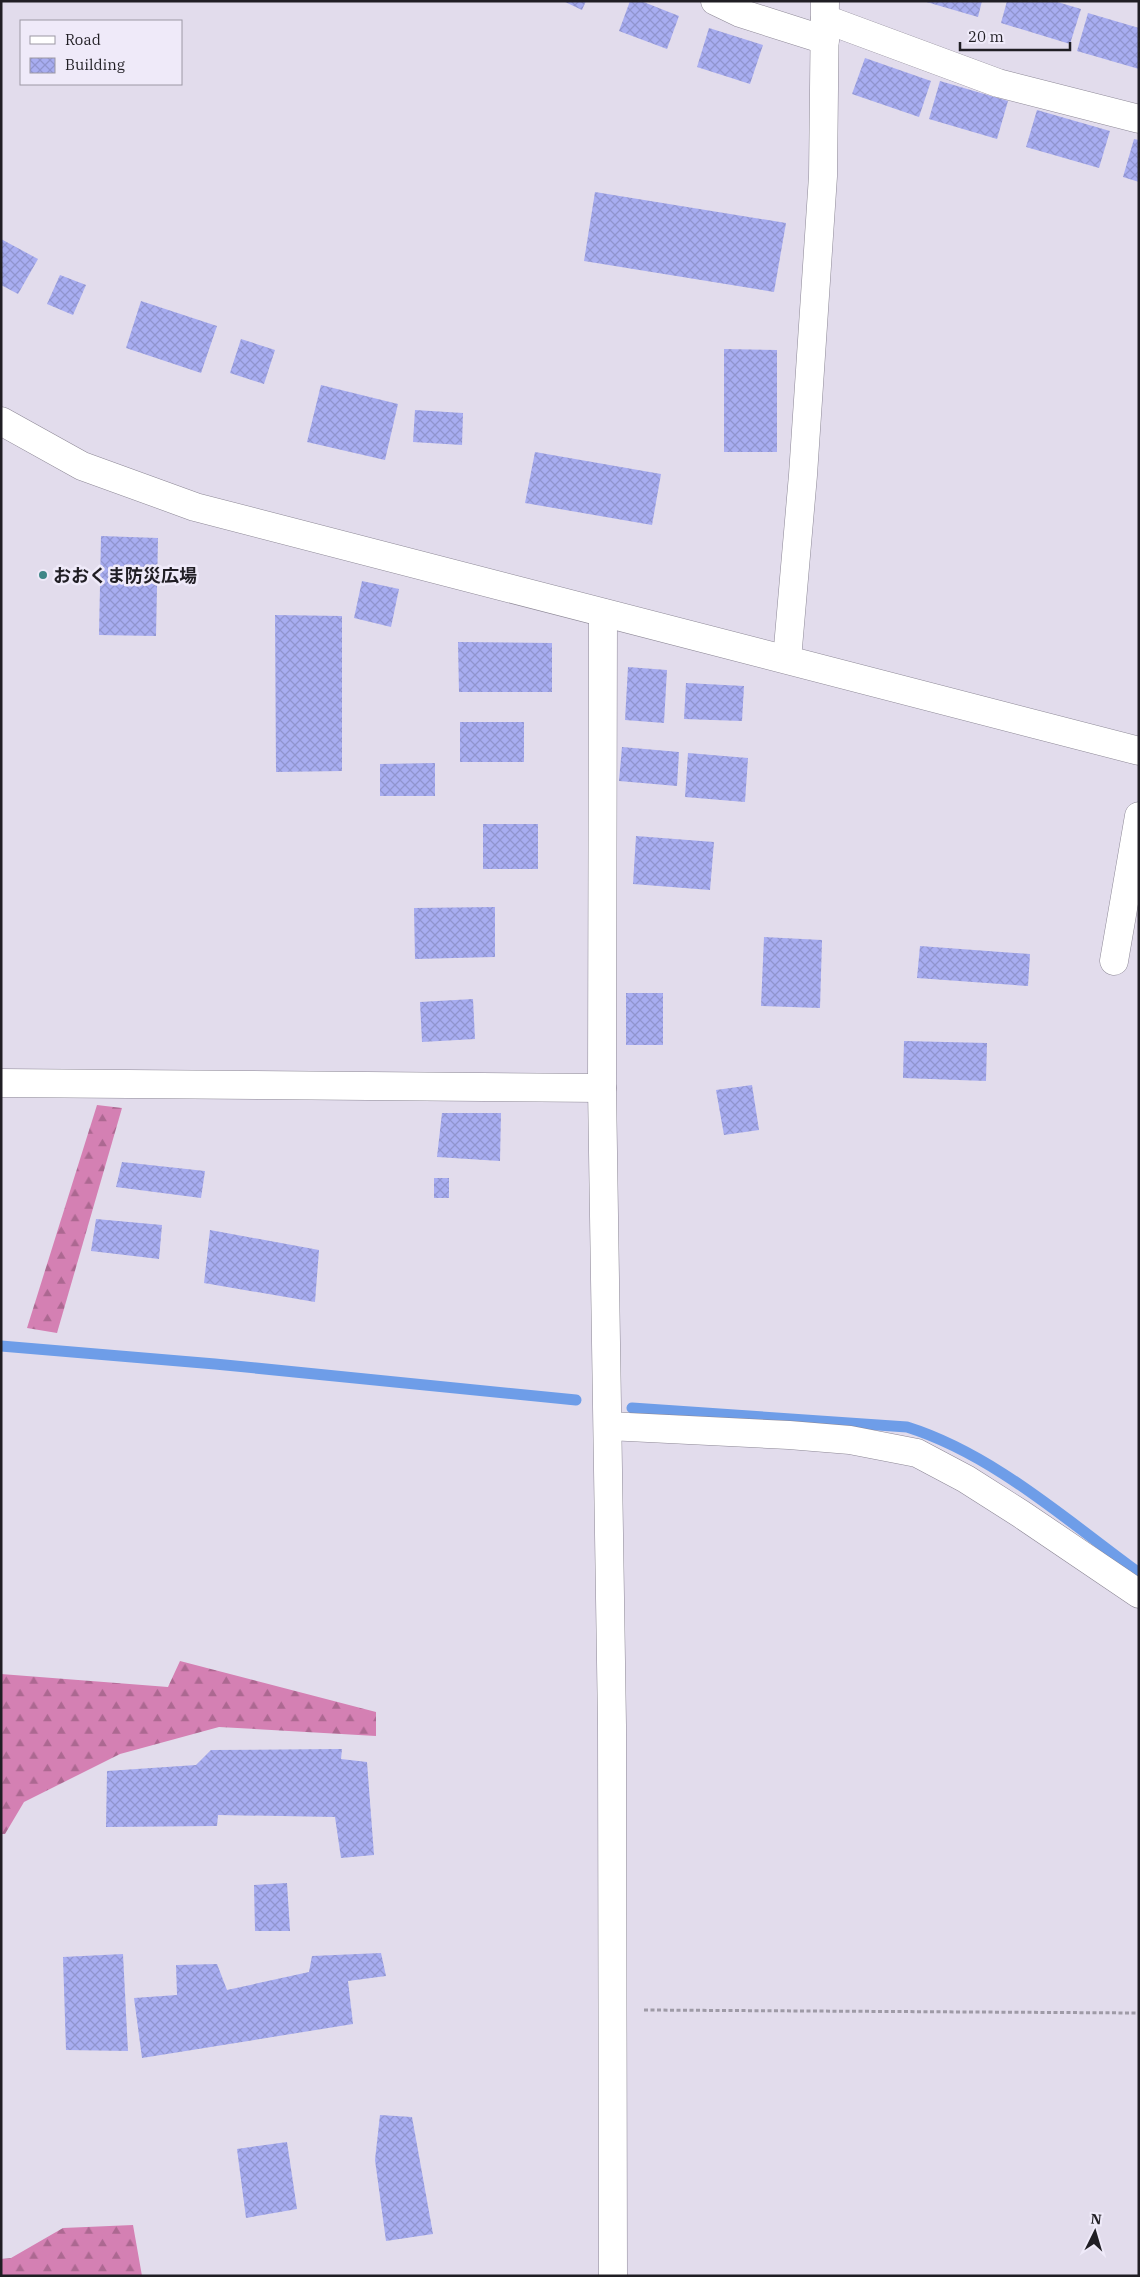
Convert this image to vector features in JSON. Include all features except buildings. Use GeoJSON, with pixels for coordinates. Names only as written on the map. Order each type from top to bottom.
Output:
{"type":"FeatureCollection","features":[{"type":"Feature","properties":{"kind":"street"},"geometry":{"type":"LineString","coordinates":[[715,1],[740,12],[825,20],[998,83],[1139,119]]}},
{"type":"Feature","properties":{"kind":"street"},"geometry":{"type":"LineString","coordinates":[[787,659],[803,475],[823,176],[825,20]]}},
{"type":"Feature","properties":{"kind":"street"},"geometry":{"type":"LineString","coordinates":[[1,421],[82,466],[186,505],[1139,751]]}},
{"type":"Feature","properties":{"kind":"street"},"geometry":{"type":"LineString","coordinates":[[603,613],[602,1088],[608,1426],[613,2276]]}},
{"type":"Feature","properties":{"kind":"street"},"geometry":{"type":"LineString","coordinates":[[1114,961],[1139,816]]}},
{"type":"Feature","properties":{"kind":"street"},"geometry":{"type":"LineString","coordinates":[[1,1083],[602,1088]]}},
{"type":"Feature","properties":{"kind":"street"},"geometry":{"type":"LineString","coordinates":[[608,1426],[832,1438],[917,1453],[966,1479],[1139,1594]]}},
{"type":"Feature","properties":{"kind":"path"},"geometry":{"type":"LineString","coordinates":[[612,2010],[1139,2013]]}},
{"type":"Feature","properties":{"kind":"green space"},"geometry":{"type":"Polygon","coordinates":[[[97,1105],[122,1108],[57,1333],[27,1328],[97,1105]]]}},
{"type":"Feature","properties":{"kind":"green space"},"geometry":{"type":"Polygon","coordinates":[[[180,1661],[376,1712],[376,1736],[219,1727],[120,1754],[24,1802],[5,1834],[1,1834],[1,1674],[168,1687],[180,1661]]]}},
{"type":"Feature","properties":{"kind":"green space"},"geometry":{"type":"Polygon","coordinates":[[[133,2225],[142,2276],[1,2276],[1,2259],[11,2258],[63,2228],[133,2225]]]}},
{"type":"Feature","properties":{"kind":"waterway"},"geometry":{"type":"LineString","coordinates":[[1,1346],[215,1364],[576,1400]]}},
{"type":"Feature","properties":{"kind":"waterway"},"geometry":{"type":"LineString","coordinates":[[632,1408],[907,1427],[939,1439],[999,1471],[1028,1490],[1139,1573]]}},
{"type":"Feature","properties":{"kind":"place","name":"おおくま防災広場"},"geometry":{"type":"Point","coordinates":[43,575]}}]}
